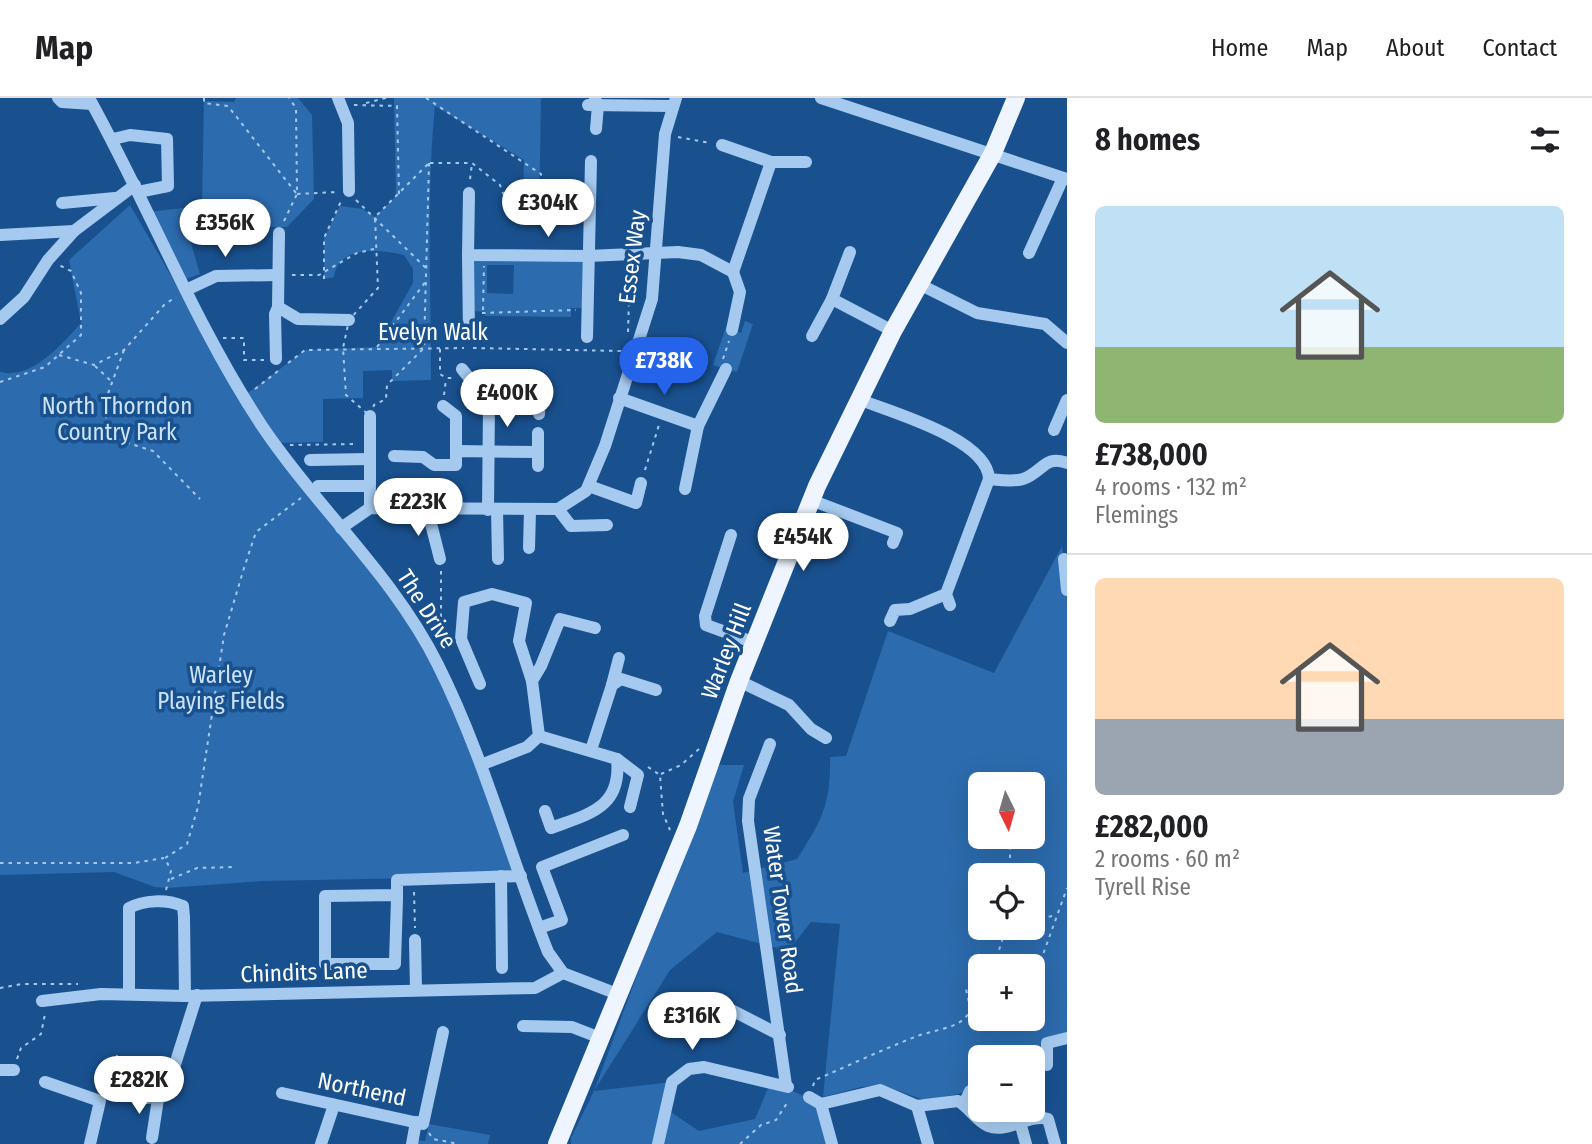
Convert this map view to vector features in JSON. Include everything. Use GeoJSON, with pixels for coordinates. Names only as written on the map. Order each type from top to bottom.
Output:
{"type":"FeatureCollection","features":[{"type":"Feature","properties":{"kind":"main road","name":"Warley Hill"},"geometry":{"type":"LineString","coordinates":[[557,1144],[603,1039],[683,838],[739,681],[811,500],[858,399],[992,153],[1016,98]]}},
{"type":"Feature","properties":{"kind":"street"},"geometry":{"type":"LineString","coordinates":[[58,98],[62,102],[91,101]]}},
{"type":"Feature","properties":{"kind":"street"},"geometry":{"type":"LineString","coordinates":[[821,98],[1065,178],[1029,253]]}},
{"type":"Feature","properties":{"kind":"street","name":"The Drive"},"geometry":{"type":"LineString","coordinates":[[91,101],[113,139],[186,290],[244,396],[277,445],[315,488],[341,528],[382,576],[438,663],[483,764],[548,952],[563,973]]}},
{"type":"Feature","properties":{"kind":"street"},"geometry":{"type":"LineString","coordinates":[[341,102],[348,123],[347,192]]}},
{"type":"Feature","properties":{"kind":"street"},"geometry":{"type":"LineString","coordinates":[[596,129],[594,103],[674,102]]}},
{"type":"Feature","properties":{"kind":"street","name":"Essex Way"},"geometry":{"type":"LineString","coordinates":[[558,509],[574,501],[589,486],[606,446],[632,351],[652,299],[665,134],[674,102]]}},
{"type":"Feature","properties":{"kind":"street"},"geometry":{"type":"LineString","coordinates":[[0,319],[6,307],[24,297],[48,260],[74,231],[116,198],[137,189],[167,186],[167,139],[130,135],[113,139]]}},
{"type":"Feature","properties":{"kind":"street"},"geometry":{"type":"LineString","coordinates":[[722,145],[771,162],[806,162]]}},
{"type":"Feature","properties":{"kind":"street"},"geometry":{"type":"LineString","coordinates":[[587,337],[591,161]]}},
{"type":"Feature","properties":{"kind":"street"},"geometry":{"type":"LineString","coordinates":[[732,330],[740,292],[733,271],[771,162]]}},
{"type":"Feature","properties":{"kind":"street"},"geometry":{"type":"LineString","coordinates":[[468,336],[469,193]]}},
{"type":"Feature","properties":{"kind":"street"},"geometry":{"type":"LineString","coordinates":[[62,203],[116,198]]}},
{"type":"Feature","properties":{"kind":"street"},"geometry":{"type":"LineString","coordinates":[[0,235],[74,231]]}},
{"type":"Feature","properties":{"kind":"street"},"geometry":{"type":"LineString","coordinates":[[276,359],[279,233]]}},
{"type":"Feature","properties":{"kind":"street"},"geometry":{"type":"LineString","coordinates":[[812,336],[832,299],[850,252]]}},
{"type":"Feature","properties":{"kind":"street"},"geometry":{"type":"LineString","coordinates":[[468,254],[701,255],[733,271]]}},
{"type":"Feature","properties":{"kind":"street"},"geometry":{"type":"LineString","coordinates":[[186,290],[216,276],[278,275]]}},
{"type":"Feature","properties":{"kind":"street"},"geometry":{"type":"LineString","coordinates":[[920,285],[977,313],[1045,324],[1067,343]]}},
{"type":"Feature","properties":{"kind":"street"},"geometry":{"type":"LineString","coordinates":[[832,299],[893,331]]}},
{"type":"Feature","properties":{"kind":"street"},"geometry":{"type":"LineString","coordinates":[[278,307],[298,319],[349,320]]}},
{"type":"Feature","properties":{"kind":"street"},"geometry":{"type":"LineString","coordinates":[[685,489],[698,426],[726,369]]}},
{"type":"Feature","properties":{"kind":"street"},"geometry":{"type":"LineString","coordinates":[[466,373],[489,404],[493,510],[498,559]]}},
{"type":"Feature","properties":{"kind":"street"},"geometry":{"type":"LineString","coordinates":[[539,414],[540,385]]}},
{"type":"Feature","properties":{"kind":"street"},"geometry":{"type":"LineString","coordinates":[[619,398],[698,426]]}},
{"type":"Feature","properties":{"kind":"street"},"geometry":{"type":"LineString","coordinates":[[858,399],[968,444],[986,464],[989,479],[948,600],[895,610],[890,621]]}},
{"type":"Feature","properties":{"kind":"street"},"geometry":{"type":"LineString","coordinates":[[489,404],[500,400],[540,400]]}},
{"type":"Feature","properties":{"kind":"street"},"geometry":{"type":"LineString","coordinates":[[1054,430],[1067,400]]}},
{"type":"Feature","properties":{"kind":"street"},"geometry":{"type":"LineString","coordinates":[[394,456],[423,457],[434,466],[456,466],[456,416],[443,406]]}},
{"type":"Feature","properties":{"kind":"street"},"geometry":{"type":"LineString","coordinates":[[370,416],[370,508]]}},
{"type":"Feature","properties":{"kind":"street"},"geometry":{"type":"LineString","coordinates":[[538,433],[538,466]]}},
{"type":"Feature","properties":{"kind":"street"},"geometry":{"type":"LineString","coordinates":[[456,451],[538,452]]}},
{"type":"Feature","properties":{"kind":"street"},"geometry":{"type":"LineString","coordinates":[[310,460],[370,459]]}},
{"type":"Feature","properties":{"kind":"street"},"geometry":{"type":"LineString","coordinates":[[989,479],[1021,480],[1046,461],[1057,459],[1067,463]]}},
{"type":"Feature","properties":{"kind":"street"},"geometry":{"type":"LineString","coordinates":[[589,486],[636,503],[641,483]]}},
{"type":"Feature","properties":{"kind":"street"},"geometry":{"type":"LineString","coordinates":[[315,488],[370,485]]}},
{"type":"Feature","properties":{"kind":"street"},"geometry":{"type":"LineString","coordinates":[[811,500],[897,533],[893,543]]}},
{"type":"Feature","properties":{"kind":"street"},"geometry":{"type":"LineString","coordinates":[[341,528],[370,508],[558,509],[571,526],[607,525]]}},
{"type":"Feature","properties":{"kind":"street"},"geometry":{"type":"LineString","coordinates":[[427,508],[440,559]]}},
{"type":"Feature","properties":{"kind":"street"},"geometry":{"type":"LineString","coordinates":[[529,548],[530,510]]}},
{"type":"Feature","properties":{"kind":"street"},"geometry":{"type":"LineString","coordinates":[[731,535],[705,616],[706,625],[755,643]]}},
{"type":"Feature","properties":{"kind":"street"},"geometry":{"type":"LineString","coordinates":[[1064,559],[1067,590]]}},
{"type":"Feature","properties":{"kind":"street"},"geometry":{"type":"LineString","coordinates":[[480,684],[461,639],[464,602],[492,594],[526,603],[518,632],[531,681],[539,736]]}},
{"type":"Feature","properties":{"kind":"street"},"geometry":{"type":"LineString","coordinates":[[531,681],[541,666],[560,619],[595,628]]}},
{"type":"Feature","properties":{"kind":"street"},"geometry":{"type":"LineString","coordinates":[[591,750],[620,658]]}},
{"type":"Feature","properties":{"kind":"street"},"geometry":{"type":"LineString","coordinates":[[612,684],[621,679],[656,690]]}},
{"type":"Feature","properties":{"kind":"street"},"geometry":{"type":"LineString","coordinates":[[739,681],[789,705],[811,729],[826,738]]}},
{"type":"Feature","properties":{"kind":"street"},"geometry":{"type":"LineString","coordinates":[[483,764],[527,747],[539,736]]}},
{"type":"Feature","properties":{"kind":"street"},"geometry":{"type":"LineString","coordinates":[[539,736],[617,760],[638,775],[630,807]]}},
{"type":"Feature","properties":{"kind":"street","name":"Water Tower Road"},"geometry":{"type":"LineString","coordinates":[[770,744],[749,799],[748,821],[789,1089]]}},
{"type":"Feature","properties":{"kind":"street"},"geometry":{"type":"LineString","coordinates":[[545,811],[551,828],[598,809],[608,801],[619,777],[617,760]]}},
{"type":"Feature","properties":{"kind":"street"},"geometry":{"type":"LineString","coordinates":[[539,928],[562,920],[542,867],[623,835]]}},
{"type":"Feature","properties":{"kind":"street"},"geometry":{"type":"LineString","coordinates":[[501,876],[502,968]]}},
{"type":"Feature","properties":{"kind":"street"},"geometry":{"type":"LineString","coordinates":[[397,895],[325,896],[325,964],[395,964],[397,895],[397,880],[521,876]]}},
{"type":"Feature","properties":{"kind":"street"},"geometry":{"type":"LineString","coordinates":[[129,994],[129,908],[156,902],[172,902],[183,906],[191,996],[169,1088],[159,1099],[152,1138]]}},
{"type":"Feature","properties":{"kind":"street"},"geometry":{"type":"LineString","coordinates":[[415,940],[416,990]]}},
{"type":"Feature","properties":{"kind":"street"},"geometry":{"type":"LineString","coordinates":[[563,973],[620,995]]}},
{"type":"Feature","properties":{"kind":"street","name":"Chindits Lane"},"geometry":{"type":"LineString","coordinates":[[42,1001],[101,994],[191,996],[535,988],[563,973]]}},
{"type":"Feature","properties":{"kind":"street"},"geometry":{"type":"LineString","coordinates":[[712,1000],[780,1035]]}},
{"type":"Feature","properties":{"kind":"street"},"geometry":{"type":"LineString","coordinates":[[523,1027],[572,1027],[603,1039]]}},
{"type":"Feature","properties":{"kind":"street","name":"Northend"},"geometry":{"type":"LineString","coordinates":[[282,1093],[419,1123],[443,1032]]}},
{"type":"Feature","properties":{"kind":"street"},"geometry":{"type":"LineString","coordinates":[[1047,1065],[1047,1043],[1067,1038]]}},
{"type":"Feature","properties":{"kind":"street"},"geometry":{"type":"LineString","coordinates":[[659,1144],[672,1082],[689,1069],[704,1067],[789,1089]]}},
{"type":"Feature","properties":{"kind":"street"},"geometry":{"type":"LineString","coordinates":[[0,1070],[14,1070]]}},
{"type":"Feature","properties":{"kind":"street"},"geometry":{"type":"LineString","coordinates":[[45,1082],[100,1101],[89,1144]]}},
{"type":"Feature","properties":{"kind":"street"},"geometry":{"type":"LineString","coordinates":[[832,1144],[811,1096],[848,1097],[880,1090],[917,1105],[929,1107],[958,1101],[968,1108]]}},
{"type":"Feature","properties":{"kind":"street"},"geometry":{"type":"LineString","coordinates":[[127,1094],[159,1099]]}},
{"type":"Feature","properties":{"kind":"street"},"geometry":{"type":"LineString","coordinates":[[964,1104],[968,1095]]}},
{"type":"Feature","properties":{"kind":"street"},"geometry":{"type":"LineString","coordinates":[[321,1144],[334,1105]]}},
{"type":"Feature","properties":{"kind":"street"},"geometry":{"type":"LineString","coordinates":[[917,1105],[928,1144]]}},
{"type":"Feature","properties":{"kind":"street"},"geometry":{"type":"LineString","coordinates":[[1045,1118],[1048,1119],[1055,1144]]}},
{"type":"Feature","properties":{"kind":"street"},"geometry":{"type":"LineString","coordinates":[[984,1122],[989,1126],[1003,1127],[1020,1122],[1026,1144]]}},
{"type":"Feature","properties":{"kind":"street"},"geometry":{"type":"LineString","coordinates":[[412,1144],[419,1123]]}},
{"type":"Feature","properties":{"kind":"path"},"geometry":{"type":"LineString","coordinates":[[204,98],[204,103],[228,106],[297,194]]}},
{"type":"Feature","properties":{"kind":"path"},"geometry":{"type":"LineString","coordinates":[[279,233],[297,194],[296,108],[289,98]]}},
{"type":"Feature","properties":{"kind":"path"},"geometry":{"type":"LineString","coordinates":[[364,104],[386,98]]}},
{"type":"Feature","properties":{"kind":"path"},"geometry":{"type":"LineString","coordinates":[[426,98],[541,174],[539,217]]}},
{"type":"Feature","properties":{"kind":"path"},"geometry":{"type":"LineString","coordinates":[[341,102],[397,106],[399,195]]}},
{"type":"Feature","properties":{"kind":"path"},"geometry":{"type":"LineString","coordinates":[[665,134],[722,145]]}},
{"type":"Feature","properties":{"kind":"path"},"geometry":{"type":"LineString","coordinates":[[429,163],[424,348],[387,385],[386,399],[374,405],[370,416],[346,395],[343,348],[349,320],[378,288],[375,217],[429,163],[472,163],[503,192],[512,217],[588,217]]}},
{"type":"Feature","properties":{"kind":"path"},"geometry":{"type":"LineString","coordinates":[[469,193],[472,163]]}},
{"type":"Feature","properties":{"kind":"path"},"geometry":{"type":"LineString","coordinates":[[297,194],[347,192],[428,270]]}},
{"type":"Feature","properties":{"kind":"path"},"geometry":{"type":"LineString","coordinates":[[324,279],[324,238],[347,192]]}},
{"type":"Feature","properties":{"kind":"path"},"geometry":{"type":"LineString","coordinates":[[278,275],[319,275],[357,253],[376,249]]}},
{"type":"Feature","properties":{"kind":"path"},"geometry":{"type":"LineString","coordinates":[[631,254],[632,351]]}},
{"type":"Feature","properties":{"kind":"path"},"geometry":{"type":"LineString","coordinates":[[484,255],[484,311]]}},
{"type":"Feature","properties":{"kind":"path"},"geometry":{"type":"LineString","coordinates":[[0,382],[45,368],[81,335],[81,293],[71,271],[48,260]]}},
{"type":"Feature","properties":{"kind":"path"},"geometry":{"type":"LineString","coordinates":[[377,347],[426,280],[428,270]]}},
{"type":"Feature","properties":{"kind":"path"},"geometry":{"type":"LineString","coordinates":[[94,365],[124,349],[165,304],[186,290]]}},
{"type":"Feature","properties":{"kind":"path"},"geometry":{"type":"LineString","coordinates":[[468,313],[587,310]]}},
{"type":"Feature","properties":{"kind":"path"},"geometry":{"type":"LineString","coordinates":[[726,369],[720,367],[732,330]]}},
{"type":"Feature","properties":{"kind":"path"},"geometry":{"type":"LineString","coordinates":[[211,338],[244,338],[244,360],[276,359]]}},
{"type":"Feature","properties":{"kind":"path","name":"Evelyn Walk"},"geometry":{"type":"LineString","coordinates":[[244,396],[305,350],[377,347],[632,351]]}},
{"type":"Feature","properties":{"kind":"path"},"geometry":{"type":"LineString","coordinates":[[440,348],[440,373],[446,378]]}},
{"type":"Feature","properties":{"kind":"path"},"geometry":{"type":"LineString","coordinates":[[124,349],[106,399],[106,436],[153,451],[200,499]]}},
{"type":"Feature","properties":{"kind":"path"},"geometry":{"type":"LineString","coordinates":[[59,355],[94,365],[112,382]]}},
{"type":"Feature","properties":{"kind":"path"},"geometry":{"type":"LineString","coordinates":[[446,378],[466,373]]}},
{"type":"Feature","properties":{"kind":"path"},"geometry":{"type":"LineString","coordinates":[[443,406],[446,378]]}},
{"type":"Feature","properties":{"kind":"path"},"geometry":{"type":"LineString","coordinates":[[641,483],[662,414]]}},
{"type":"Feature","properties":{"kind":"path"},"geometry":{"type":"LineString","coordinates":[[277,445],[370,444]]}},
{"type":"Feature","properties":{"kind":"path"},"geometry":{"type":"LineString","coordinates":[[0,863],[134,863],[165,858],[187,845],[203,780],[224,635],[256,532],[315,488]]}},
{"type":"Feature","properties":{"kind":"path"},"geometry":{"type":"LineString","coordinates":[[438,663],[443,636],[440,559]]}},
{"type":"Feature","properties":{"kind":"path"},"geometry":{"type":"LineString","coordinates":[[660,775],[681,765],[704,746],[717,744]]}},
{"type":"Feature","properties":{"kind":"path"},"geometry":{"type":"LineString","coordinates":[[644,765],[660,775]]}},
{"type":"Feature","properties":{"kind":"path"},"geometry":{"type":"LineString","coordinates":[[660,775],[663,814],[670,831],[683,838]]}},
{"type":"Feature","properties":{"kind":"path"},"geometry":{"type":"LineString","coordinates":[[156,902],[156,890],[166,890],[170,879],[171,871],[165,858]]}},
{"type":"Feature","properties":{"kind":"path"},"geometry":{"type":"LineString","coordinates":[[170,879],[197,868],[236,867]]}},
{"type":"Feature","properties":{"kind":"path"},"geometry":{"type":"LineString","coordinates":[[414,879],[415,940]]}},
{"type":"Feature","properties":{"kind":"path"},"geometry":{"type":"LineString","coordinates":[[1044,954],[1067,888]]}},
{"type":"Feature","properties":{"kind":"path"},"geometry":{"type":"LineString","coordinates":[[1045,918],[1058,915]]}},
{"type":"Feature","properties":{"kind":"path"},"geometry":{"type":"LineString","coordinates":[[0,988],[22,984],[87,984]]}},
{"type":"Feature","properties":{"kind":"path"},"geometry":{"type":"LineString","coordinates":[[14,1070],[21,1048],[41,1034],[45,1012],[56,998]]}},
{"type":"Feature","properties":{"kind":"path"},"geometry":{"type":"LineString","coordinates":[[815,1080],[912,1038],[956,1024],[968,1014]]}},
{"type":"Feature","properties":{"kind":"path"},"geometry":{"type":"LineString","coordinates":[[1039,1031],[1047,1043]]}},
{"type":"Feature","properties":{"kind":"path"},"geometry":{"type":"LineString","coordinates":[[117,1055],[108,1090],[127,1094]]}},
{"type":"Feature","properties":{"kind":"path"},"geometry":{"type":"LineString","coordinates":[[811,1096],[815,1080]]}},
{"type":"Feature","properties":{"kind":"path"},"geometry":{"type":"LineString","coordinates":[[811,1096],[815,1080]]}},
{"type":"Feature","properties":{"kind":"path"},"geometry":{"type":"LineString","coordinates":[[740,1144],[761,1125],[776,1120],[789,1089]]}},
{"type":"Feature","properties":{"kind":"path"},"geometry":{"type":"LineString","coordinates":[[419,1123],[433,1139],[459,1144]]}},
{"type":"Feature","properties":{"kind":"green space"},"geometry":{"type":"Polygon","coordinates":[[[236,98],[298,98],[312,115],[314,199],[287,227],[268,227],[265,234],[202,233],[203,226],[191,226],[191,243],[200,274],[181,281],[147,212],[202,206],[204,101],[234,102],[236,98]]]}},
{"type":"Feature","properties":{"kind":"green space","name":"Warley Playing Fields"},"geometry":{"type":"Polygon","coordinates":[[[394,98],[541,98],[539,217],[506,217],[504,192],[523,191],[524,160],[435,106],[430,209],[431,380],[392,381],[392,370],[363,371],[363,398],[323,399],[323,442],[276,443],[437,663],[521,876],[262,881],[167,888],[155,887],[114,872],[0,875],[0,372],[12,373],[35,366],[81,323],[69,260],[130,205],[259,428],[244,396],[305,350],[377,347],[413,283],[413,269],[404,255],[362,252],[344,259],[337,266],[334,277],[324,279],[324,238],[340,206],[363,209],[375,217],[396,196],[394,98]]]}},
{"type":"Feature","properties":{"kind":"green space"},"geometry":{"type":"Polygon","coordinates":[[[470,259],[583,260],[583,308],[571,308],[571,317],[485,316],[485,312],[472,311],[470,259]],[[487,265],[487,293],[513,294],[514,265],[487,265]]]}},
{"type":"Feature","properties":{"kind":"green space"},"geometry":{"type":"Polygon","coordinates":[[[745,321],[753,324],[737,372],[713,365],[726,327],[741,333],[745,321]]]}},
{"type":"Feature","properties":{"kind":"green space"},"geometry":{"type":"Polygon","coordinates":[[[1062,546],[1067,590],[1067,1038],[1045,1048],[1045,1045],[968,1045],[968,1089],[959,1094],[925,1100],[884,1086],[861,1087],[823,1097],[840,924],[811,922],[788,951],[717,932],[670,970],[594,1091],[715,765],[744,765],[733,802],[743,873],[797,859],[819,822],[827,800],[830,757],[846,756],[888,631],[994,673],[1062,546]]]}},
{"type":"Feature","properties":{"kind":"green space"},"geometry":{"type":"Polygon","coordinates":[[[771,1081],[821,1104],[832,1144],[571,1144],[571,1138],[594,1091],[672,1082],[666,1109],[699,1131],[755,1119],[771,1081]]]}},
{"type":"Feature","properties":{"kind":"green space"},"geometry":{"type":"Polygon","coordinates":[[[429,1124],[490,1135],[488,1144],[414,1144],[415,1140],[425,1141],[429,1124]]]}},
{"type":"Feature","properties":{"kind":"park label","name":"North Thorndon Country Park"},"geometry":{"type":"Point","coordinates":[117,419]}}]}
